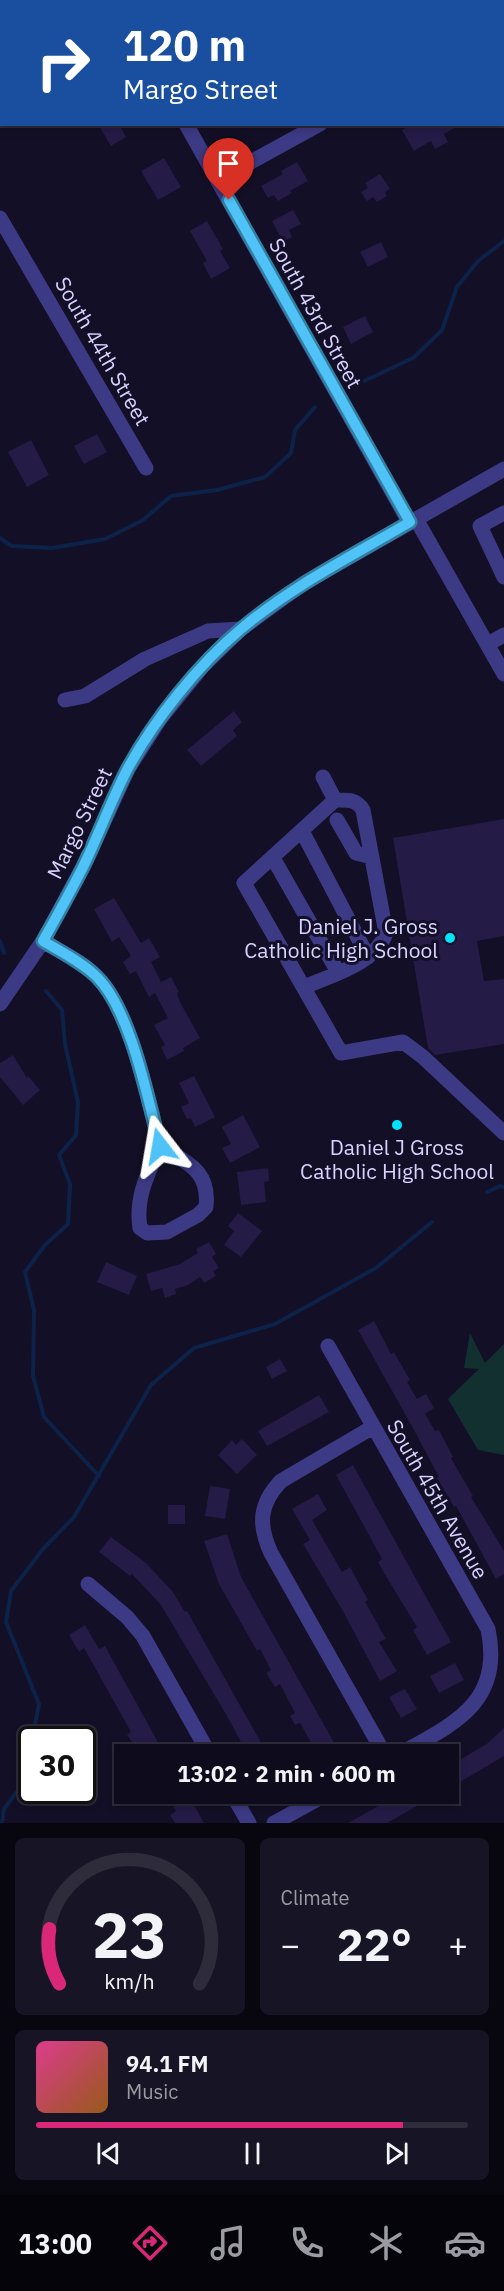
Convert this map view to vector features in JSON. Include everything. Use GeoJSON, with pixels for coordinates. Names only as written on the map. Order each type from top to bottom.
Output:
{"type":"FeatureCollection","features":[{"type":"Feature","properties":{"kind":"street","name":"South 43rd Street"},"geometry":{"type":"LineString","coordinates":[[187,126],[504,674]]}},
{"type":"Feature","properties":{"kind":"street"},"geometry":{"type":"LineString","coordinates":[[218,180],[316,126]]}},
{"type":"Feature","properties":{"kind":"street","name":"South 44th Street"},"geometry":{"type":"LineString","coordinates":[[0,219],[146,468]]}},
{"type":"Feature","properties":{"kind":"street","name":"Margo Street"},"geometry":{"type":"LineString","coordinates":[[0,1004],[43,941],[83,867],[128,769],[160,720],[202,668],[240,629],[304,583],[504,469]]}},
{"type":"Feature","properties":{"kind":"street"},"geometry":{"type":"LineString","coordinates":[[504,513],[480,526],[504,577]]}},
{"type":"Feature","properties":{"kind":"street"},"geometry":{"type":"LineString","coordinates":[[65,700],[85,696],[145,659],[208,631],[240,629]]}},
{"type":"Feature","properties":{"kind":"street"},"geometry":{"type":"LineString","coordinates":[[488,644],[504,635]]}},
{"type":"Feature","properties":{"kind":"street"},"geometry":{"type":"LineString","coordinates":[[323,777],[335,800]]}},
{"type":"Feature","properties":{"kind":"street"},"geometry":{"type":"LineString","coordinates":[[304,987],[368,957],[382,944],[386,933],[363,810],[358,802],[335,800],[244,883],[340,1053],[403,1042],[423,1057],[504,1133]]}},
{"type":"Feature","properties":{"kind":"street"},"geometry":{"type":"LineString","coordinates":[[337,820],[356,853],[372,858]]}},
{"type":"Feature","properties":{"kind":"street"},"geometry":{"type":"LineString","coordinates":[[302,831],[368,957]]}},
{"type":"Feature","properties":{"kind":"street"},"geometry":{"type":"LineString","coordinates":[[273,858],[338,972]]}},
{"type":"Feature","properties":{"kind":"street"},"geometry":{"type":"LineString","coordinates":[[43,941],[85,966],[98,978],[112,995],[130,1037],[160,1146],[145,1180],[139,1202],[140,1228],[147,1233],[167,1232],[198,1215],[206,1207],[208,1192],[202,1175],[160,1146]]}},
{"type":"Feature","properties":{"kind":"street","name":"South 45th Avenue"},"geometry":{"type":"LineString","coordinates":[[328,1346],[496,1645],[498,1677],[492,1691],[468,1716],[418,1744]]}},
{"type":"Feature","properties":{"kind":"street"},"geometry":{"type":"LineString","coordinates":[[373,1427],[281,1481],[270,1492],[264,1505],[263,1531],[266,1542],[294,1594],[379,1744]]}},
{"type":"Feature","properties":{"kind":"street"},"geometry":{"type":"LineString","coordinates":[[88,1584],[127,1617],[143,1636],[204,1744]]}},
{"type":"Feature","properties":{"kind":"street"},"geometry":{"type":"LineString","coordinates":[[238,1804],[249,1823]]}},
{"type":"Feature","properties":{"kind":"street"},"geometry":{"type":"LineString","coordinates":[[274,1823],[309,1804]]}},
{"type":"Feature","properties":{"kind":"green space"},"geometry":{"type":"Polygon","coordinates":[[[470,1333],[485,1363],[504,1344],[504,1455],[478,1450],[448,1399],[479,1369],[464,1368],[470,1333]]]}},
{"type":"Feature","properties":{"kind":"building"},"geometry":{"type":"Polygon","coordinates":[[[99,126],[120,126],[126,137],[111,146],[99,126]]]}},
{"type":"Feature","properties":{"kind":"building"},"geometry":{"type":"Polygon","coordinates":[[[409,126],[458,126],[444,134],[448,142],[435,149],[431,141],[414,151],[402,130],[409,126]]]}},
{"type":"Feature","properties":{"kind":"building"},"geometry":{"type":"Polygon","coordinates":[[[164,158],[181,187],[158,200],[141,171],[164,158]]]}},
{"type":"Feature","properties":{"kind":"building"},"geometry":{"type":"Polygon","coordinates":[[[297,162],[308,181],[278,201],[274,195],[268,198],[261,186],[283,174],[281,171],[297,162]]]}},
{"type":"Feature","properties":{"kind":"building"},"geometry":{"type":"Polygon","coordinates":[[[380,174],[390,189],[385,192],[387,196],[377,202],[373,197],[367,201],[361,192],[368,188],[365,183],[380,174]]]}},
{"type":"Feature","properties":{"kind":"building"},"geometry":{"type":"Polygon","coordinates":[[[293,210],[301,224],[289,230],[292,237],[283,242],[272,221],[293,210]]]}},
{"type":"Feature","properties":{"kind":"building"},"geometry":{"type":"Polygon","coordinates":[[[207,221],[223,249],[220,251],[230,268],[211,279],[203,263],[207,261],[190,231],[207,221]]]}},
{"type":"Feature","properties":{"kind":"building"},"geometry":{"type":"Polygon","coordinates":[[[381,242],[388,257],[368,267],[360,252],[381,242]]]}},
{"type":"Feature","properties":{"kind":"building"},"geometry":{"type":"Polygon","coordinates":[[[365,316],[373,332],[351,344],[343,327],[365,316]]]}},
{"type":"Feature","properties":{"kind":"building"},"geometry":{"type":"Polygon","coordinates":[[[97,434],[107,452],[84,464],[74,446],[97,434]]]}},
{"type":"Feature","properties":{"kind":"building"},"geometry":{"type":"Polygon","coordinates":[[[31,440],[49,475],[27,487],[8,452],[31,440]]]}},
{"type":"Feature","properties":{"kind":"building"},"geometry":{"type":"Polygon","coordinates":[[[234,711],[242,722],[233,730],[237,736],[201,766],[187,750],[234,711]]]}},
{"type":"Feature","properties":{"kind":"building","name":"Daniel J. Gross Catholic High School"},"geometry":{"type":"Polygon","coordinates":[[[504,819],[504,936],[477,941],[484,981],[504,979],[504,1044],[435,1055],[428,1048],[393,838],[504,819]]]}},
{"type":"Feature","properties":{"kind":"building"},"geometry":{"type":"Polygon","coordinates":[[[114,898],[141,943],[149,938],[160,957],[151,962],[161,982],[171,977],[179,992],[177,993],[180,1002],[200,1038],[183,1048],[184,1051],[167,1060],[161,1047],[165,1045],[154,1025],[168,1018],[155,993],[149,997],[136,971],[130,974],[123,962],[131,956],[119,937],[112,942],[94,909],[114,898]]]}},
{"type":"Feature","properties":{"kind":"building"},"geometry":{"type":"Polygon","coordinates":[[[13,1055],[27,1078],[28,1076],[40,1090],[23,1105],[0,1077],[0,1063],[13,1055]]]}},
{"type":"Feature","properties":{"kind":"building"},"geometry":{"type":"Polygon","coordinates":[[[194,1076],[215,1117],[195,1127],[191,1118],[187,1119],[181,1107],[189,1103],[179,1083],[194,1076]]]}},
{"type":"Feature","properties":{"kind":"building"},"geometry":{"type":"Polygon","coordinates":[[[243,1115],[260,1147],[230,1163],[222,1148],[231,1144],[222,1127],[243,1115]]]}},
{"type":"Feature","properties":{"kind":"building"},"geometry":{"type":"Polygon","coordinates":[[[268,1168],[269,1181],[264,1182],[266,1202],[241,1205],[237,1172],[268,1168]]]}},
{"type":"Feature","properties":{"kind":"building"},"geometry":{"type":"Polygon","coordinates":[[[238,1213],[262,1231],[241,1257],[224,1245],[234,1231],[228,1226],[238,1213]]]}},
{"type":"Feature","properties":{"kind":"building"},"geometry":{"type":"Polygon","coordinates":[[[209,1242],[216,1254],[212,1257],[219,1268],[213,1271],[216,1276],[204,1283],[200,1277],[188,1285],[175,1289],[176,1294],[165,1298],[162,1288],[151,1291],[146,1274],[180,1264],[198,1253],[196,1249],[209,1242]]]}},
{"type":"Feature","properties":{"kind":"building"},"geometry":{"type":"Polygon","coordinates":[[[106,1262],[137,1276],[129,1295],[97,1282],[106,1262]]]}},
{"type":"Feature","properties":{"kind":"building"},"geometry":{"type":"Polygon","coordinates":[[[374,1321],[391,1354],[394,1352],[410,1380],[407,1382],[417,1399],[426,1394],[434,1408],[425,1414],[435,1431],[439,1430],[453,1457],[451,1458],[473,1496],[471,1497],[504,1551],[504,1574],[496,1579],[456,1506],[454,1507],[437,1478],[439,1477],[414,1430],[358,1330],[374,1321]]]}},
{"type":"Feature","properties":{"kind":"building"},"geometry":{"type":"Polygon","coordinates":[[[280,1359],[287,1371],[272,1379],[266,1367],[280,1359]]]}},
{"type":"Feature","properties":{"kind":"building"},"geometry":{"type":"Polygon","coordinates":[[[319,1395],[329,1412],[267,1446],[258,1431],[319,1395]]]}},
{"type":"Feature","properties":{"kind":"building"},"geometry":{"type":"Polygon","coordinates":[[[242,1439],[257,1455],[237,1474],[218,1455],[232,1440],[236,1445],[242,1439]]]}},
{"type":"Feature","properties":{"kind":"building"},"geometry":{"type":"Polygon","coordinates":[[[353,1465],[451,1642],[427,1655],[413,1630],[417,1627],[378,1562],[382,1559],[336,1475],[353,1465]]]}},
{"type":"Feature","properties":{"kind":"building"},"geometry":{"type":"Polygon","coordinates":[[[210,1486],[230,1489],[225,1519],[205,1516],[210,1486]]]}},
{"type":"Feature","properties":{"kind":"building"},"geometry":{"type":"Polygon","coordinates":[[[318,1494],[327,1510],[312,1520],[342,1572],[350,1567],[368,1600],[365,1602],[386,1639],[379,1642],[397,1671],[380,1681],[344,1613],[303,1544],[310,1540],[292,1509],[318,1494]]]}},
{"type":"Feature","properties":{"kind":"building"},"geometry":{"type":"Polygon","coordinates":[[[168,1505],[185,1505],[185,1524],[168,1524],[168,1505]]]}},
{"type":"Feature","properties":{"kind":"building"},"geometry":{"type":"Polygon","coordinates":[[[227,1534],[241,1577],[335,1744],[312,1744],[300,1723],[295,1725],[290,1716],[295,1713],[280,1684],[275,1687],[266,1673],[271,1670],[260,1649],[257,1651],[219,1584],[204,1541],[227,1534]]]}},
{"type":"Feature","properties":{"kind":"building"},"geometry":{"type":"Polygon","coordinates":[[[111,1537],[146,1563],[173,1592],[185,1612],[187,1611],[262,1744],[242,1744],[161,1605],[132,1574],[130,1576],[99,1552],[111,1537]]]}},
{"type":"Feature","properties":{"kind":"building"},"geometry":{"type":"Polygon","coordinates":[[[85,1625],[99,1649],[105,1646],[159,1744],[128,1744],[132,1742],[127,1735],[131,1732],[84,1648],[79,1652],[69,1635],[85,1625]]]}},
{"type":"Feature","properties":{"kind":"building"},"geometry":{"type":"Polygon","coordinates":[[[455,1663],[464,1680],[439,1693],[430,1676],[455,1663]]]}},
{"type":"Feature","properties":{"kind":"building"},"geometry":{"type":"Polygon","coordinates":[[[405,1689],[417,1709],[401,1718],[389,1697],[405,1689]]]}},
{"type":"Feature","properties":{"kind":"building"},"geometry":{"type":"Polygon","coordinates":[[[504,1728],[504,1756],[459,1783],[459,1760],[488,1743],[504,1728]]]}},
{"type":"Feature","properties":{"kind":"building"},"geometry":{"type":"Polygon","coordinates":[[[172,1804],[194,1804],[204,1823],[175,1823],[170,1815],[176,1811],[172,1804]]]}},
{"type":"Feature","properties":{"kind":"building"},"geometry":{"type":"Polygon","coordinates":[[[382,1804],[420,1804],[387,1823],[348,1823],[382,1804]]]}},
{"type":"Feature","properties":{"kind":"waterway"},"geometry":{"type":"LineString","coordinates":[[364,381],[413,358],[442,330],[457,287],[478,261],[504,241]]}},
{"type":"Feature","properties":{"kind":"waterway"},"geometry":{"type":"LineString","coordinates":[[0,538],[12,546],[52,548],[105,539],[143,520],[171,496],[217,490],[265,477],[291,453],[295,430],[315,407]]}},
{"type":"Feature","properties":{"kind":"waterway"},"geometry":{"type":"LineString","coordinates":[[0,941],[4,953]]}},
{"type":"Feature","properties":{"kind":"waterway"},"geometry":{"type":"LineString","coordinates":[[46,991],[62,1010],[65,1044],[78,1102],[76,1135],[59,1155],[70,1184],[68,1224],[45,1245],[25,1272],[34,1310],[33,1376],[44,1417],[99,1476]]}},
{"type":"Feature","properties":{"kind":"waterway"},"geometry":{"type":"LineString","coordinates":[[487,1192],[500,1186],[504,1187]]}},
{"type":"Feature","properties":{"kind":"waterway"},"geometry":{"type":"LineString","coordinates":[[35,1726],[39,1704],[6,1622],[11,1591],[43,1549],[74,1517],[151,1385],[194,1348],[275,1324],[376,1268],[432,1222]]}},
{"type":"Feature","properties":{"kind":"waterway"},"geometry":{"type":"LineString","coordinates":[[2,1823],[4,1809],[18,1790]]}},
{"type":"Feature","properties":{"kind":"place","name":"Daniel J. Gross Catholic High School"},"geometry":{"type":"Point","coordinates":[450,938]}},
{"type":"Feature","properties":{"kind":"place","name":"Daniel J Gross Catholic High School"},"geometry":{"type":"Point","coordinates":[397,1125]}},
{"type":"Feature","properties":{"kind":"route"},"geometry":{"type":"LineString","coordinates":[[160,1146],[130,1037],[112,995],[85,966],[43,941],[83,867],[128,769],[160,720],[202,668],[240,629],[271,605],[304,583],[410,522],[229,200]]}}]}
